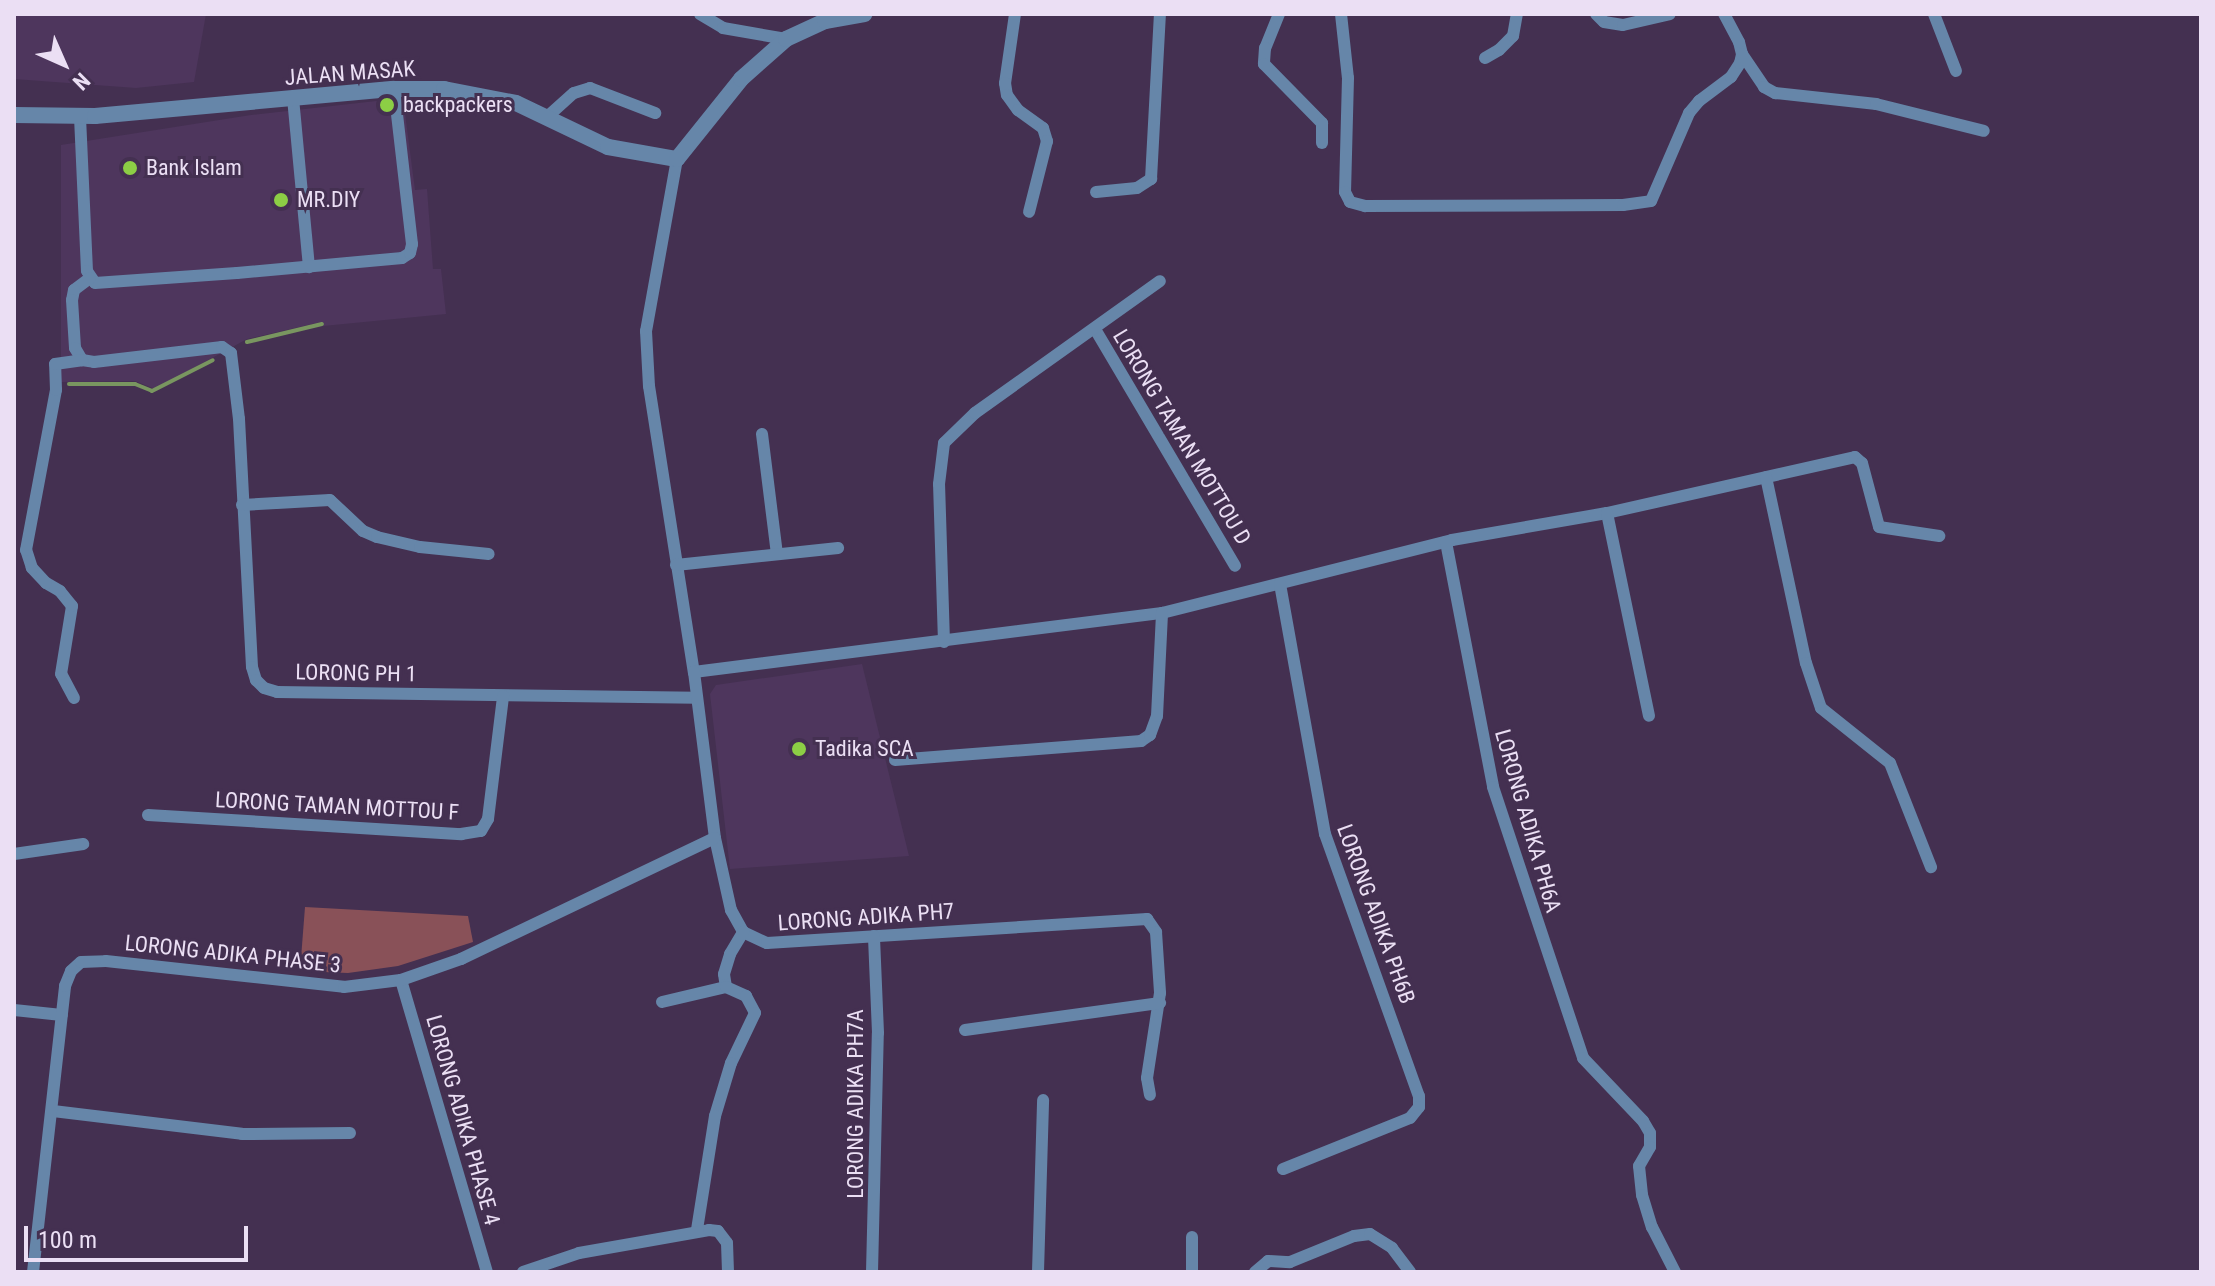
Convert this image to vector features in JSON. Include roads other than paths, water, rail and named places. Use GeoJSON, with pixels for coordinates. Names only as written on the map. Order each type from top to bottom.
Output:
{"type":"FeatureCollection","features":[{"type":"Feature","properties":{"kind":"street"},"geometry":{"type":"LineString","coordinates":[[700,14],[723,28],[786,39]]}},
{"type":"Feature","properties":{"kind":"street"},"geometry":{"type":"LineString","coordinates":[[726,987],[724,974],[730,954],[743,932],[731,910],[715,838],[694,672],[649,386],[646,331],[677,159],[741,79],[786,39],[825,17],[864,14]]}},
{"type":"Feature","properties":{"kind":"street"},"geometry":{"type":"LineString","coordinates":[[1015,14],[1005,83],[1007,95],[1018,110],[1043,128],[1047,141],[1029,212]]}},
{"type":"Feature","properties":{"kind":"street"},"geometry":{"type":"LineString","coordinates":[[1096,192],[1137,188],[1151,179],[1160,14]]}},
{"type":"Feature","properties":{"kind":"street"},"geometry":{"type":"LineString","coordinates":[[1279,14],[1265,48],[1264,64],[1322,123],[1322,143]]}},
{"type":"Feature","properties":{"kind":"street"},"geometry":{"type":"LineString","coordinates":[[1341,14],[1348,78],[1345,192],[1350,202],[1365,206],[1642,204],[1656,195],[1689,113],[1699,101],[1731,77],[1742,54]]}},
{"type":"Feature","properties":{"kind":"street"},"geometry":{"type":"LineString","coordinates":[[1485,58],[1513,36],[1517,14]]}},
{"type":"Feature","properties":{"kind":"street"},"geometry":{"type":"LineString","coordinates":[[1596,14],[1604,22],[1623,25],[1670,14]]}},
{"type":"Feature","properties":{"kind":"street"},"geometry":{"type":"LineString","coordinates":[[1724,14],[1742,54],[1764,87],[1775,93],[1876,104],[1984,131]]}},
{"type":"Feature","properties":{"kind":"street"},"geometry":{"type":"LineString","coordinates":[[1934,14],[1956,71]]}},
{"type":"Feature","properties":{"kind":"street"},"geometry":{"type":"LineString","coordinates":[[547,117],[574,93],[590,88],[655,113]]}},
{"type":"Feature","properties":{"kind":"street"},"geometry":{"type":"LineString","coordinates":[[90,278],[102,285],[402,258],[410,253],[394,89]]}},
{"type":"Feature","properties":{"kind":"street","name":"JALAN MASAK"},"geometry":{"type":"LineString","coordinates":[[14,115],[80,117],[394,89],[467,92],[516,103],[608,147],[677,159]]}},
{"type":"Feature","properties":{"kind":"street"},"geometry":{"type":"LineString","coordinates":[[293,98],[309,267]]}},
{"type":"Feature","properties":{"kind":"street"},"geometry":{"type":"LineString","coordinates":[[80,117],[90,278]]}},
{"type":"Feature","properties":{"kind":"street"},"geometry":{"type":"LineString","coordinates":[[74,698],[61,674],[72,606],[60,591],[32,568],[26,550],[56,390],[55,364],[82,360],[75,348],[72,300],[74,290],[90,278]]}},
{"type":"Feature","properties":{"kind":"street"},"geometry":{"type":"LineString","coordinates":[[944,642],[939,484],[944,443],[975,413],[1160,281]]}},
{"type":"Feature","properties":{"kind":"street","name":"LORONG TAMAN MOTTOU D"},"geometry":{"type":"LineString","coordinates":[[1095,329],[1235,566]]}},
{"type":"Feature","properties":{"kind":"street","name":"LORONG PH 1"},"geometry":{"type":"LineString","coordinates":[[82,360],[94,362],[228,349],[233,358],[252,667],[256,680],[264,688],[277,692],[696,698]]}},
{"type":"Feature","properties":{"kind":"street"},"geometry":{"type":"LineString","coordinates":[[762,434],[777,554]]}},
{"type":"Feature","properties":{"kind":"street"},"geometry":{"type":"LineString","coordinates":[[694,672],[1162,613],[1446,542],[1607,513],[1855,457],[1862,463],[1879,527],[1939,536]]}},
{"type":"Feature","properties":{"kind":"street"},"geometry":{"type":"LineString","coordinates":[[1766,477],[1806,663],[1821,708],[1828,717],[1890,763],[1931,867]]}},
{"type":"Feature","properties":{"kind":"street"},"geometry":{"type":"LineString","coordinates":[[242,505],[330,500],[363,531],[377,537],[420,547],[489,554]]}},
{"type":"Feature","properties":{"kind":"street"},"geometry":{"type":"LineString","coordinates":[[1607,513],[1649,716]]}},
{"type":"Feature","properties":{"kind":"street","name":"LORONG ADIKA PH6A"},"geometry":{"type":"LineString","coordinates":[[1446,542],[1493,787],[1583,1058],[1643,1121],[1650,1133],[1650,1147],[1639,1166],[1642,1195],[1652,1227],[1675,1272]]}},
{"type":"Feature","properties":{"kind":"street"},"geometry":{"type":"LineString","coordinates":[[676,565],[838,548]]}},
{"type":"Feature","properties":{"kind":"street","name":"LORONG ADIKA PH6B"},"geometry":{"type":"LineString","coordinates":[[1280,584],[1325,834],[1419,1096],[1419,1107],[1410,1118],[1283,1169]]}},
{"type":"Feature","properties":{"kind":"street"},"geometry":{"type":"LineString","coordinates":[[895,760],[1141,741],[1150,735],[1157,716],[1162,613]]}},
{"type":"Feature","properties":{"kind":"street","name":"LORONG TAMAN MOTTOU F"},"geometry":{"type":"LineString","coordinates":[[148,815],[461,834],[481,831],[488,819],[503,696]]}},
{"type":"Feature","properties":{"kind":"street","name":"LORONG ADIKA PHASE 3"},"geometry":{"type":"LineString","coordinates":[[33,1272],[62,1015],[71,971],[81,962],[91,960],[344,987],[401,980],[461,959],[715,838]]}},
{"type":"Feature","properties":{"kind":"street"},"geometry":{"type":"LineString","coordinates":[[14,854],[83,844]]}},
{"type":"Feature","properties":{"kind":"street","name":"LORONG ADIKA PH7"},"geometry":{"type":"LineString","coordinates":[[743,932],[767,943],[1140,917],[1151,922],[1156,932],[1160,1003]]}},
{"type":"Feature","properties":{"kind":"street","name":"LORONG ADIKA PH7A"},"geometry":{"type":"LineString","coordinates":[[872,1272],[878,1047],[874,936]]}},
{"type":"Feature","properties":{"kind":"street","name":"LORONG ADIKA PHASE 4"},"geometry":{"type":"LineString","coordinates":[[401,980],[487,1272]]}},
{"type":"Feature","properties":{"kind":"street"},"geometry":{"type":"LineString","coordinates":[[662,1002],[726,987],[746,996],[755,1013],[731,1063],[715,1116],[697,1230]]}},
{"type":"Feature","properties":{"kind":"street"},"geometry":{"type":"LineString","coordinates":[[965,1030],[1160,1003],[1147,1078],[1150,1095]]}},
{"type":"Feature","properties":{"kind":"street"},"geometry":{"type":"LineString","coordinates":[[14,1010],[62,1015]]}},
{"type":"Feature","properties":{"kind":"street"},"geometry":{"type":"LineString","coordinates":[[1038,1272],[1043,1100]]}},
{"type":"Feature","properties":{"kind":"street"},"geometry":{"type":"LineString","coordinates":[[53,1111],[242,1134],[350,1133]]}},
{"type":"Feature","properties":{"kind":"street"},"geometry":{"type":"LineString","coordinates":[[523,1272],[579,1253],[697,1230],[718,1231],[724,1235],[728,1272]]}},
{"type":"Feature","properties":{"kind":"street"},"geometry":{"type":"LineString","coordinates":[[1255,1272],[1268,1261],[1290,1262],[1354,1236],[1370,1234],[1392,1248],[1410,1272]]}},
{"type":"Feature","properties":{"kind":"street"},"geometry":{"type":"LineString","coordinates":[[1192,1237],[1192,1272]]}},
{"type":"Feature","properties":{"kind":"waterway"},"geometry":{"type":"LineString","coordinates":[[247,342],[322,324]]}},
{"type":"Feature","properties":{"kind":"waterway"},"geometry":{"type":"LineString","coordinates":[[69,384],[135,384],[152,391],[213,360]]}},
{"type":"Feature","properties":{"kind":"place","name":"backpackers"},"geometry":{"type":"Point","coordinates":[387,105]}},
{"type":"Feature","properties":{"kind":"place","name":"Bank Islam"},"geometry":{"type":"Point","coordinates":[130,168]}},
{"type":"Feature","properties":{"kind":"place","name":"MR.DIY"},"geometry":{"type":"Point","coordinates":[281,200]}},
{"type":"Feature","properties":{"kind":"place","name":"Tadika SCA"},"geometry":{"type":"Point","coordinates":[799,749]}}]}
